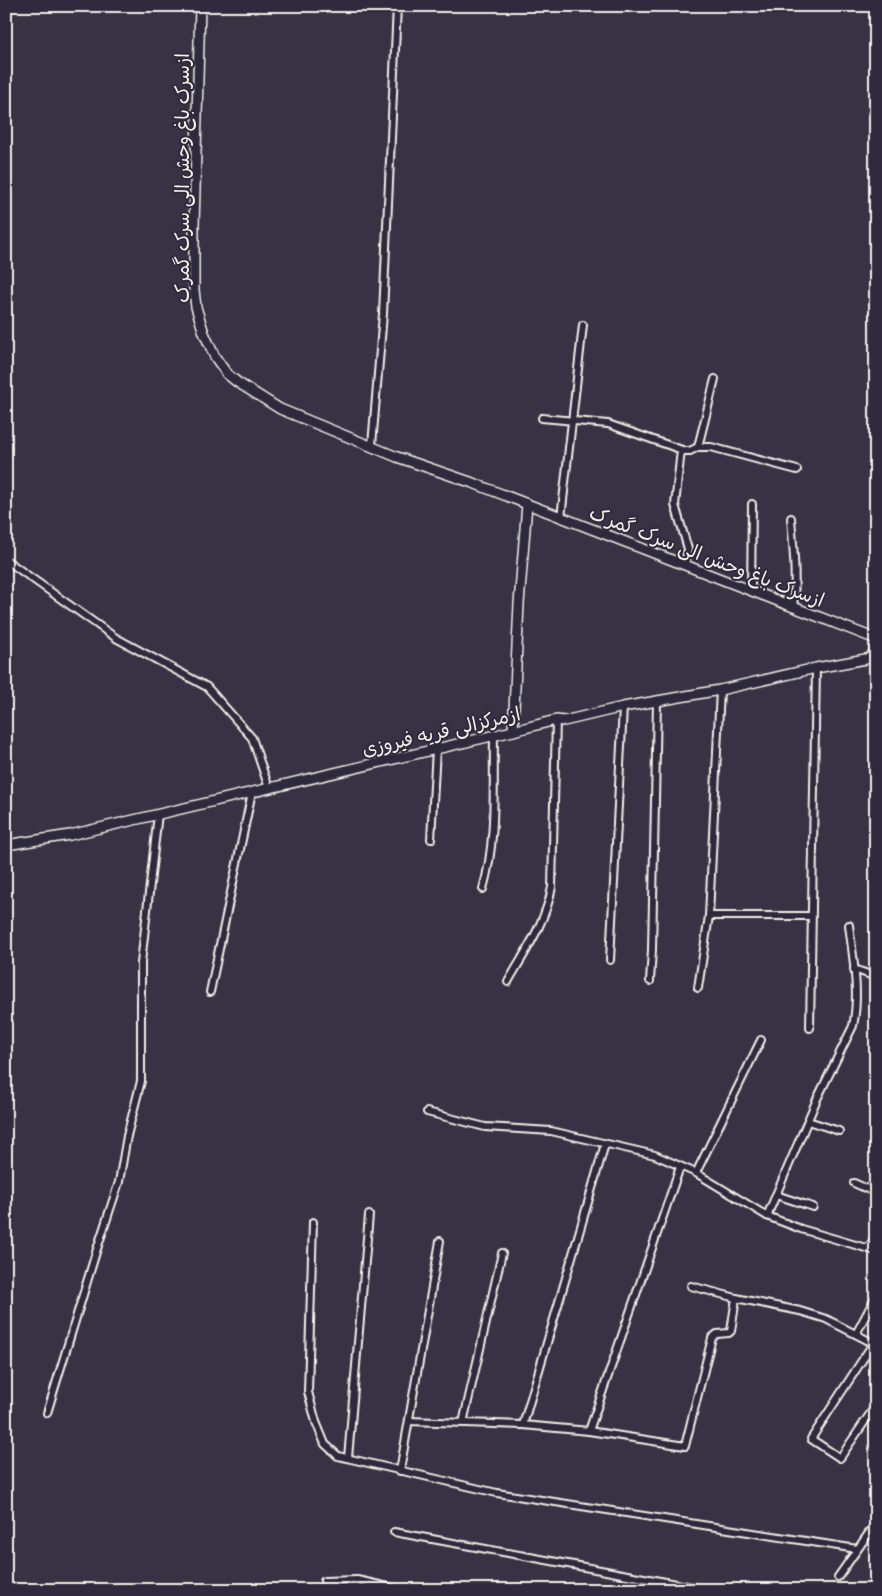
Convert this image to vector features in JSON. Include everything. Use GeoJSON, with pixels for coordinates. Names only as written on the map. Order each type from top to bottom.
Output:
{"type":"FeatureCollection","features":[{"type":"Feature","properties":{"kind":"main road","name":"ازسرک باغ وحش الی سرک گمرک"},"geometry":{"type":"LineString","coordinates":[[200,6],[194,290],[196,307],[204,333],[215,357],[227,374],[236,382],[280,409],[432,470],[472,483],[876,639]]}},
{"type":"Feature","properties":{"kind":"main road"},"geometry":{"type":"LineString","coordinates":[[513,731],[519,604],[527,504]]}},
{"type":"Feature","properties":{"kind":"main road","name":"ازمرکزالی قریه فیروزی"},"geometry":{"type":"LineString","coordinates":[[6,845],[70,835],[556,720],[720,690],[816,668],[871,658],[876,646]]}},
{"type":"Feature","properties":{"kind":"street"},"geometry":{"type":"LineString","coordinates":[[372,445],[383,314],[397,6]]}},
{"type":"Feature","properties":{"kind":"street"},"geometry":{"type":"LineString","coordinates":[[561,518],[583,325]]}},
{"type":"Feature","properties":{"kind":"street"},"geometry":{"type":"LineString","coordinates":[[698,447],[714,379]]}},
{"type":"Feature","properties":{"kind":"street"},"geometry":{"type":"LineString","coordinates":[[542,418],[572,419],[608,424],[681,450],[690,451],[698,447],[711,447],[797,470]]}},
{"type":"Feature","properties":{"kind":"street"},"geometry":{"type":"LineString","coordinates":[[681,450],[675,505],[688,549],[685,565]]}},
{"type":"Feature","properties":{"kind":"street"},"geometry":{"type":"LineString","coordinates":[[751,591],[752,504]]}},
{"type":"Feature","properties":{"kind":"street"},"geometry":{"type":"LineString","coordinates":[[791,518],[794,568],[793,607]]}},
{"type":"Feature","properties":{"kind":"street"},"geometry":{"type":"LineString","coordinates":[[6,560],[116,638],[207,687],[252,738],[269,788]]}},
{"type":"Feature","properties":{"kind":"street"},"geometry":{"type":"LineString","coordinates":[[810,1028],[816,668]]}},
{"type":"Feature","properties":{"kind":"street"},"geometry":{"type":"LineString","coordinates":[[698,988],[709,916],[720,690]]}},
{"type":"Feature","properties":{"kind":"street"},"geometry":{"type":"LineString","coordinates":[[650,981],[656,702]]}},
{"type":"Feature","properties":{"kind":"street"},"geometry":{"type":"LineString","coordinates":[[610,960],[623,707]]}},
{"type":"Feature","properties":{"kind":"street"},"geometry":{"type":"LineString","coordinates":[[508,982],[544,916],[552,887],[556,720]]}},
{"type":"Feature","properties":{"kind":"street"},"geometry":{"type":"LineString","coordinates":[[484,889],[489,868],[491,846],[494,736]]}},
{"type":"Feature","properties":{"kind":"street"},"geometry":{"type":"LineString","coordinates":[[431,839],[436,749]]}},
{"type":"Feature","properties":{"kind":"street"},"geometry":{"type":"LineString","coordinates":[[210,992],[252,792]]}},
{"type":"Feature","properties":{"kind":"street"},"geometry":{"type":"LineString","coordinates":[[47,1413],[119,1182],[127,1136],[141,1081],[141,963],[158,814]]}},
{"type":"Feature","properties":{"kind":"street"},"geometry":{"type":"LineString","coordinates":[[709,916],[811,916]]}},
{"type":"Feature","properties":{"kind":"street"},"geometry":{"type":"LineString","coordinates":[[768,1216],[808,1121],[853,1026],[856,979],[849,925]]}},
{"type":"Feature","properties":{"kind":"street"},"geometry":{"type":"LineString","coordinates":[[854,969],[876,976]]}},
{"type":"Feature","properties":{"kind":"street"},"geometry":{"type":"LineString","coordinates":[[696,1173],[761,1040]]}},
{"type":"Feature","properties":{"kind":"street"},"geometry":{"type":"LineString","coordinates":[[428,1112],[485,1127],[551,1131],[656,1155],[696,1173],[768,1216],[802,1229],[876,1251]]}},
{"type":"Feature","properties":{"kind":"street"},"geometry":{"type":"LineString","coordinates":[[808,1121],[839,1131]]}},
{"type":"Feature","properties":{"kind":"street"},"geometry":{"type":"LineString","coordinates":[[523,1425],[604,1144]]}},
{"type":"Feature","properties":{"kind":"street"},"geometry":{"type":"LineString","coordinates":[[589,1431],[680,1167]]}},
{"type":"Feature","properties":{"kind":"street"},"geometry":{"type":"LineString","coordinates":[[854,1183],[876,1193]]}},
{"type":"Feature","properties":{"kind":"street"},"geometry":{"type":"LineString","coordinates":[[776,1196],[813,1207]]}},
{"type":"Feature","properties":{"kind":"street"},"geometry":{"type":"LineString","coordinates":[[348,1458],[369,1215]]}},
{"type":"Feature","properties":{"kind":"street"},"geometry":{"type":"LineString","coordinates":[[313,1222],[308,1392],[316,1422],[325,1444],[338,1456],[497,1493],[857,1550]]}},
{"type":"Feature","properties":{"kind":"street"},"geometry":{"type":"LineString","coordinates":[[868,1248],[876,1236]]}},
{"type":"Feature","properties":{"kind":"street"},"geometry":{"type":"LineString","coordinates":[[400,1471],[440,1241]]}},
{"type":"Feature","properties":{"kind":"street"},"geometry":{"type":"LineString","coordinates":[[463,1423],[502,1253]]}},
{"type":"Feature","properties":{"kind":"street"},"geometry":{"type":"LineString","coordinates":[[691,1286],[736,1298],[800,1311],[826,1319],[874,1341],[811,1439],[840,1458],[876,1406]]}},
{"type":"Feature","properties":{"kind":"street"},"geometry":{"type":"LineString","coordinates":[[856,1334],[876,1296]]}},
{"type":"Feature","properties":{"kind":"street"},"geometry":{"type":"LineString","coordinates":[[409,1420],[523,1425],[589,1431],[685,1446],[712,1338],[717,1334],[729,1333],[731,1331],[736,1298]]}},
{"type":"Feature","properties":{"kind":"street"},"geometry":{"type":"LineString","coordinates":[[838,1577],[876,1523]]}},
{"type":"Feature","properties":{"kind":"street"},"geometry":{"type":"LineString","coordinates":[[394,1532],[708,1590]]}},
{"type":"Feature","properties":{"kind":"street"},"geometry":{"type":"LineString","coordinates":[[324,1581],[357,1580],[402,1590]]}}]}
